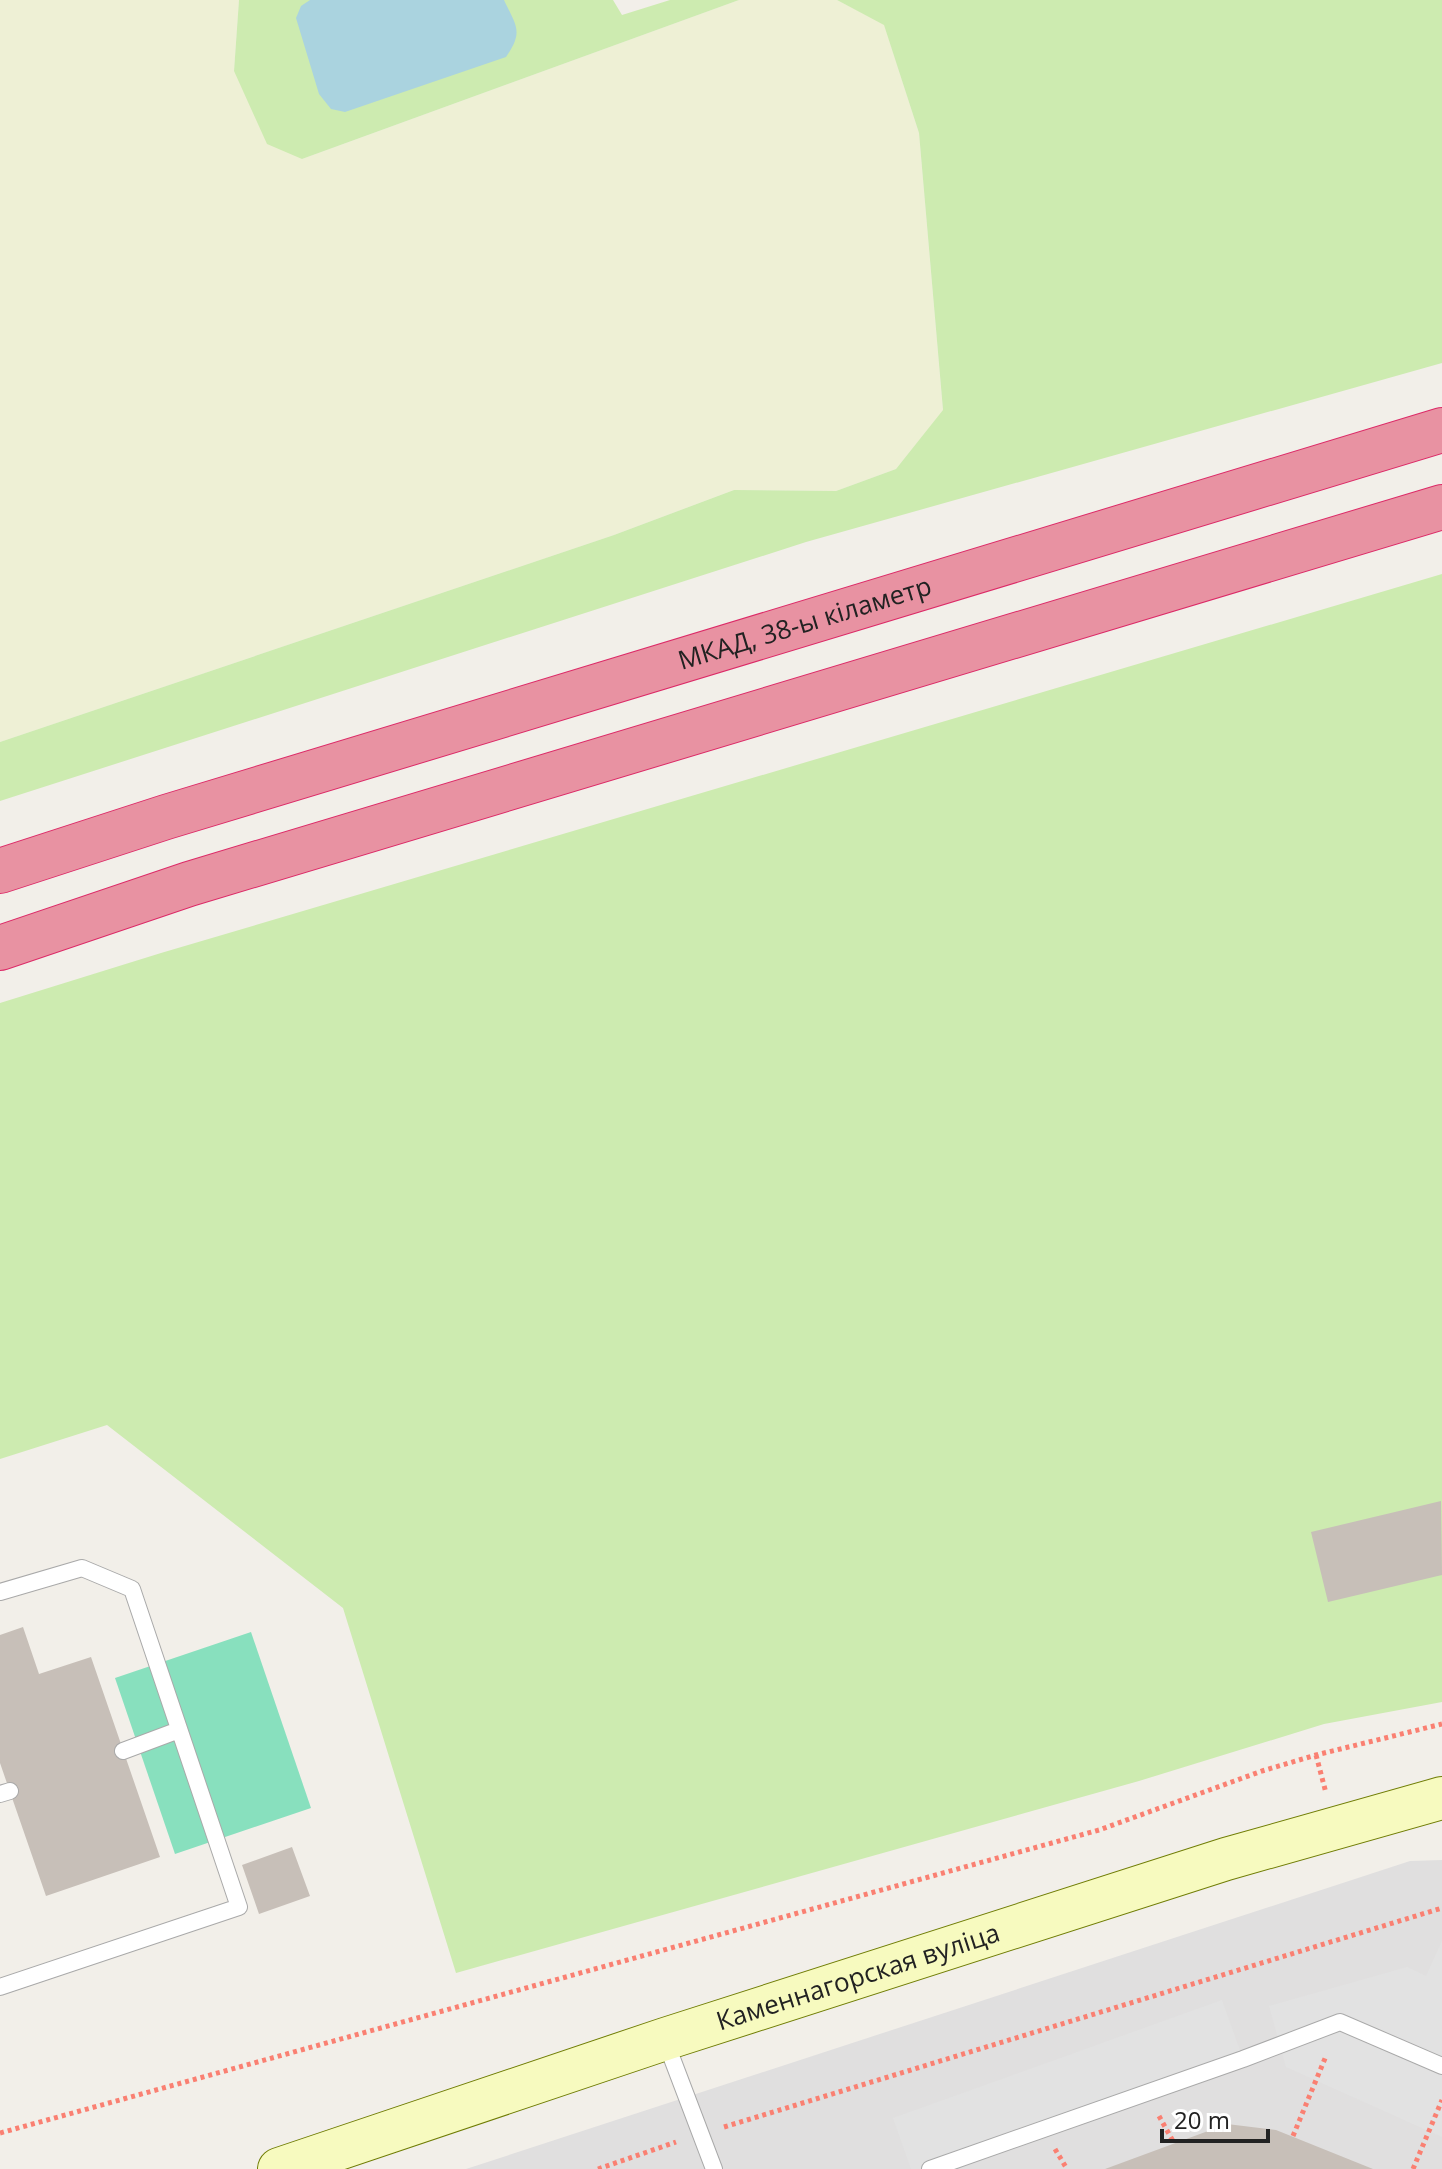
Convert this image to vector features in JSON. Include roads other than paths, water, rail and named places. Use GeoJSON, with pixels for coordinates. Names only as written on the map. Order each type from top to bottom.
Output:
{"type":"FeatureCollection","features":[{"type":"Feature","properties":{"kind":"highway","name":"МКАД, 38-ы кіламетр"},"geometry":{"type":"LineString","coordinates":[[0,871],[166,817],[1442,430]]}},
{"type":"Feature","properties":{"kind":"highway"},"geometry":{"type":"LineString","coordinates":[[0,948],[189,884],[1442,507]]}},
{"type":"Feature","properties":{"kind":"main road","name":"Каменнагорская вуліца"},"geometry":{"type":"LineString","coordinates":[[279,2169],[665,2039],[1226,1859],[1442,1798]]}},
{"type":"Feature","properties":{"kind":"lane"},"geometry":{"type":"LineString","coordinates":[[0,1592],[82,1568],[132,1589],[239,1907],[0,1987]]}},
{"type":"Feature","properties":{"kind":"lane"},"geometry":{"type":"LineString","coordinates":[[123,1751],[179,1730]]}},
{"type":"Feature","properties":{"kind":"lane"},"geometry":{"type":"LineString","coordinates":[[930,2169],[1340,2022],[1442,2066]]}},
{"type":"Feature","properties":{"kind":"lane"},"geometry":{"type":"LineString","coordinates":[[665,2039],[714,2169]]}},
{"type":"Feature","properties":{"kind":"water"},"geometry":{"type":"Polygon","coordinates":[[[310,0],[504,0],[515,23],[515,41],[506,57],[345,112],[331,109],[319,94],[296,18],[301,6],[310,0]]]}}]}
